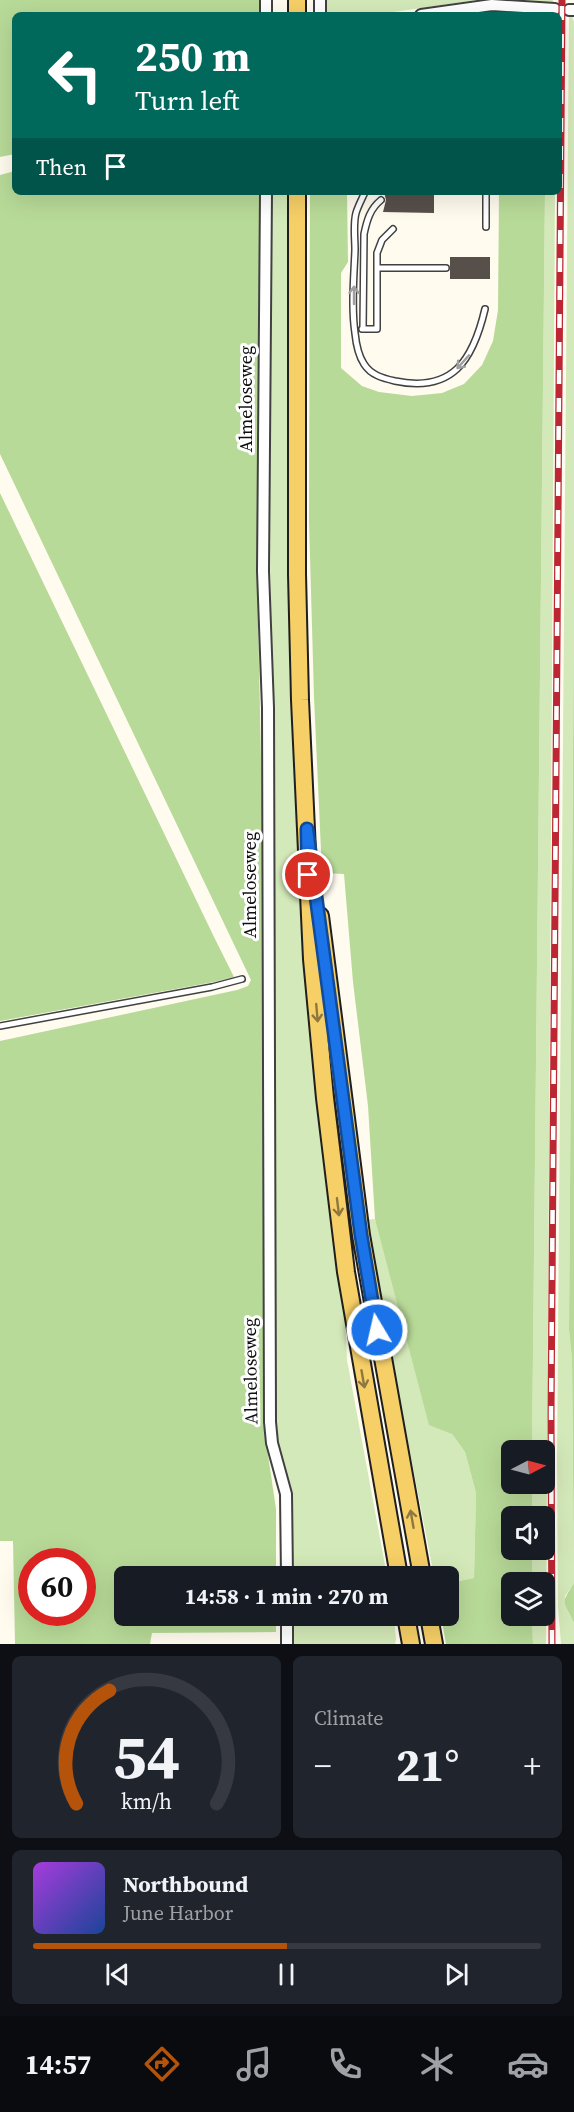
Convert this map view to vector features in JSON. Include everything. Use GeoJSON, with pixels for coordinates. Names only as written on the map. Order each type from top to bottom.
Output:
{"type":"FeatureCollection","features":[{"type":"Feature","properties":{"kind":"main road"},"geometry":{"type":"LineString","coordinates":[[297,195],[297,574],[300,700],[312,959],[325,1098],[346,1272],[397,1566]]}},
{"type":"Feature","properties":{"kind":"main road"},"geometry":{"type":"LineString","coordinates":[[307,829],[361,1235],[420,1566]]}},
{"type":"Feature","properties":{"kind":"main road"},"geometry":{"type":"LineString","coordinates":[[408,1626],[411,1644]]}},
{"type":"Feature","properties":{"kind":"main road"},"geometry":{"type":"LineString","coordinates":[[431,1626],[434,1644]]}},
{"type":"Feature","properties":{"kind":"street"},"geometry":{"type":"LineString","coordinates":[[443,12],[492,5],[555,9]]}},
{"type":"Feature","properties":{"kind":"street","name":"Almeloseweg"},"geometry":{"type":"LineString","coordinates":[[266,195],[263,571],[268,708],[270,1422],[272,1443],[286,1494],[287,1566]]}},
{"type":"Feature","properties":{"kind":"street"},"geometry":{"type":"LineString","coordinates":[[287,1626],[287,1644]]}},
{"type":"Feature","properties":{"kind":"lane"},"geometry":{"type":"LineString","coordinates":[[364,195],[355,219],[354,330],[357,348],[364,365],[378,377],[421,384],[440,381],[458,369],[470,354],[480,333],[485,309]]}},
{"type":"Feature","properties":{"kind":"lane"},"geometry":{"type":"LineString","coordinates":[[486,195],[486,227]]}},
{"type":"Feature","properties":{"kind":"lane"},"geometry":{"type":"LineString","coordinates":[[363,329],[364,234],[373,207],[381,200]]}},
{"type":"Feature","properties":{"kind":"lane"},"geometry":{"type":"LineString","coordinates":[[354,330],[377,329],[377,253],[381,240],[393,229]]}},
{"type":"Feature","properties":{"kind":"lane"},"geometry":{"type":"LineString","coordinates":[[377,268],[446,268]]}},
{"type":"Feature","properties":{"kind":"lane"},"geometry":{"type":"LineString","coordinates":[[0,1026],[212,987],[242,979]]}},
{"type":"Feature","properties":{"kind":"green space"},"geometry":{"type":"Polygon","coordinates":[[[0,0],[262,0],[262,12],[12,12],[12,155],[0,157],[0,0]]]}},
{"type":"Feature","properties":{"kind":"green space"},"geometry":{"type":"Polygon","coordinates":[[[327,0],[477,0],[393,12],[327,12],[327,0]]]}},
{"type":"Feature","properties":{"kind":"green space"},"geometry":{"type":"Polygon","coordinates":[[[477,0],[553,0],[552,4],[477,0]]]}},
{"type":"Feature","properties":{"kind":"green space"},"geometry":{"type":"Polygon","coordinates":[[[572,15],[574,22],[574,612],[569,1330],[572,1359],[574,1583],[565,1596],[574,1623],[574,1644],[561,1644],[558,1607],[557,1459],[569,16],[572,15]]]}},
{"type":"Feature","properties":{"kind":"green space"},"geometry":{"type":"Polygon","coordinates":[[[12,172],[12,195],[261,195],[257,568],[265,950],[263,1421],[276,1509],[276,1566],[114,1566],[114,1626],[276,1626],[276,1632],[152,1633],[150,1644],[15,1644],[13,1541],[0,1541],[0,1041],[237,990],[248,986],[251,980],[0,454],[0,175],[12,172]]]}},
{"type":"Feature","properties":{"kind":"green space"},"geometry":{"type":"Polygon","coordinates":[[[272,195],[290,195],[289,671],[301,925],[308,1019],[344,1299],[347,1360],[385,1566],[291,1566],[276,1433],[273,1306],[270,493],[272,195]]]}},
{"type":"Feature","properties":{"kind":"green space"},"geometry":{"type":"Polygon","coordinates":[[[310,195],[347,195],[348,262],[341,273],[341,368],[362,386],[379,392],[412,396],[442,393],[464,384],[482,365],[493,341],[498,310],[499,195],[545,195],[532,1440],[501,1440],[501,1494],[532,1494],[532,1506],[501,1506],[501,1560],[532,1560],[532,1572],[501,1572],[501,1626],[532,1626],[533,1644],[446,1644],[443,1626],[459,1626],[459,1581],[474,1578],[476,1493],[465,1452],[452,1434],[429,1425],[375,1219],[368,1106],[353,982],[344,874],[322,873],[309,521],[310,195]]]}},
{"type":"Feature","properties":{"kind":"green space"},"geometry":{"type":"Polygon","coordinates":[[[545,195],[555,195],[547,1440],[532,1440],[545,195]]]}},
{"type":"Feature","properties":{"kind":"green space"},"geometry":{"type":"Polygon","coordinates":[[[0,493],[215,939],[234,977],[0,1021],[0,493]]]}},
{"type":"Feature","properties":{"kind":"green space"},"geometry":{"type":"Polygon","coordinates":[[[574,612],[574,1583],[572,1359],[569,1330],[574,612]]]}},
{"type":"Feature","properties":{"kind":"green space"},"geometry":{"type":"Polygon","coordinates":[[[375,1219],[452,1434],[465,1452],[476,1493],[474,1578],[459,1581],[459,1566],[432,1566],[365,1220],[375,1219]]]}},
{"type":"Feature","properties":{"kind":"green space"},"geometry":{"type":"Polygon","coordinates":[[[532,1494],[547,1494],[547,1506],[532,1506],[532,1494]]]}},
{"type":"Feature","properties":{"kind":"green space"},"geometry":{"type":"Polygon","coordinates":[[[532,1560],[547,1560],[546,1572],[532,1572],[532,1560]]]}},
{"type":"Feature","properties":{"kind":"green space"},"geometry":{"type":"Polygon","coordinates":[[[574,1583],[574,1623],[565,1600],[574,1583]]]}},
{"type":"Feature","properties":{"kind":"green space"},"geometry":{"type":"Polygon","coordinates":[[[291,1626],[395,1626],[395,1644],[291,1644],[291,1626]]]}},
{"type":"Feature","properties":{"kind":"green space"},"geometry":{"type":"Polygon","coordinates":[[[532,1626],[546,1626],[546,1644],[533,1644],[532,1626]]]}},
{"type":"Feature","properties":{"kind":"building"},"geometry":{"type":"Polygon","coordinates":[[[385,195],[434,195],[434,213],[383,212],[385,195]]]}},
{"type":"Feature","properties":{"kind":"building"},"geometry":{"type":"Polygon","coordinates":[[[450,257],[490,257],[490,279],[450,279],[450,257]]]}},
{"type":"Feature","properties":{"kind":"railway"},"geometry":{"type":"LineString","coordinates":[[562,0],[562,12]]}},
{"type":"Feature","properties":{"kind":"railway"},"geometry":{"type":"LineString","coordinates":[[552,1644],[551,1415],[560,195]]}},
{"type":"Feature","properties":{"kind":"route"},"geometry":{"type":"LineString","coordinates":[[308,875],[307,829],[361,1235],[377,1330]]}}]}
